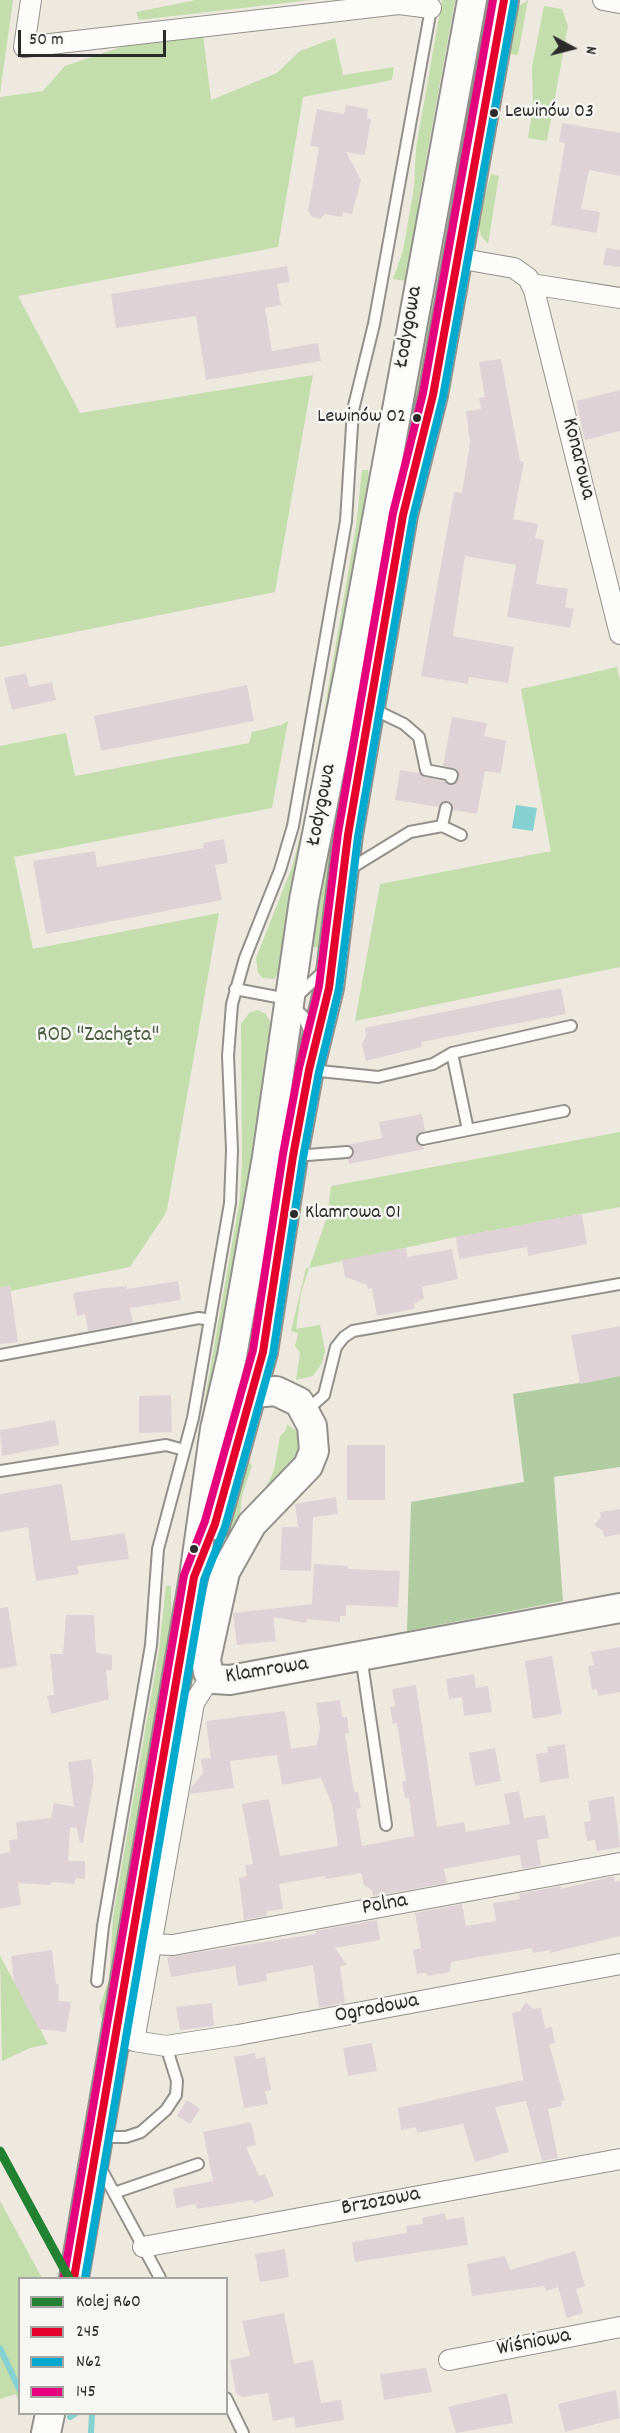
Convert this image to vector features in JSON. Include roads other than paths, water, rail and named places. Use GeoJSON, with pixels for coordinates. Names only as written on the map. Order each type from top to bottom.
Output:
{"type":"FeatureCollection","features":[{"type":"Feature","properties":{"kind":"main road","name":"Łodygowa"},"geometry":{"type":"LineString","coordinates":[[74,2277],[194,1577],[215,1429],[226,1382],[267,1157],[304,900],[349,672],[426,240],[472,0]]}},
{"type":"Feature","properties":{"kind":"main road","name":"Łodygowa"},"geometry":{"type":"LineString","coordinates":[[194,1577],[215,1524],[263,1352],[293,1156],[312,1059],[325,1012],[343,873],[406,498],[433,395],[504,0]]}},
{"type":"Feature","properties":{"kind":"main road"},"geometry":{"type":"LineString","coordinates":[[437,191],[445,243],[451,254],[457,258]]}},
{"type":"Feature","properties":{"kind":"main road","name":"Klamrowa"},"geometry":{"type":"LineString","coordinates":[[226,1382],[253,1393],[265,1390],[286,1394],[299,1402],[312,1426],[315,1440],[312,1458],[252,1524],[225,1572],[206,1659],[211,1676],[220,1681],[226,1681],[620,1608]]}},
{"type":"Feature","properties":{"kind":"main road"},"geometry":{"type":"LineString","coordinates":[[46,2433],[50,2415]]}},
{"type":"Feature","properties":{"kind":"street"},"geometry":{"type":"LineString","coordinates":[[31,0],[24,47],[399,4],[432,4]]}},
{"type":"Feature","properties":{"kind":"street"},"geometry":{"type":"LineString","coordinates":[[603,0],[620,3]]}},
{"type":"Feature","properties":{"kind":"street"},"geometry":{"type":"LineString","coordinates":[[457,258],[514,268],[525,275],[531,284],[620,298]]}},
{"type":"Feature","properties":{"kind":"street","name":"Konarowa"},"geometry":{"type":"LineString","coordinates":[[531,284],[541,311],[620,634]]}},
{"type":"Feature","properties":{"kind":"street"},"geometry":{"type":"LineString","coordinates":[[150,1944],[157,1901],[163,1888],[194,1702],[211,1676]]}},
{"type":"Feature","properties":{"kind":"street","name":"Polna"},"geometry":{"type":"LineString","coordinates":[[150,1944],[173,1945],[620,1863]]}},
{"type":"Feature","properties":{"kind":"street","name":"Ogrodowa"},"geometry":{"type":"LineString","coordinates":[[150,1944],[134,2041],[166,2046],[238,2036],[620,1964]]}},
{"type":"Feature","properties":{"kind":"street","name":"Brzozowa"},"geometry":{"type":"LineString","coordinates":[[143,2247],[620,2159]]}},
{"type":"Feature","properties":{"kind":"street","name":"Wiśniowa"},"geometry":{"type":"LineString","coordinates":[[449,2360],[620,2327]]}},
{"type":"Feature","properties":{"kind":"lane"},"geometry":{"type":"LineString","coordinates":[[97,1981],[103,1926],[151,1645],[158,1550],[196,1402],[232,1186],[228,1056],[235,989],[280,870],[293,826],[346,521],[353,410],[375,317],[432,4]]}},
{"type":"Feature","properties":{"kind":"lane"},"geometry":{"type":"LineString","coordinates":[[371,708],[404,724],[419,737],[426,770],[452,775],[451,778]]}},
{"type":"Feature","properties":{"kind":"lane"},"geometry":{"type":"LineString","coordinates":[[442,826],[446,808]]}},
{"type":"Feature","properties":{"kind":"lane"},"geometry":{"type":"LineString","coordinates":[[343,873],[410,832],[442,826],[461,835]]}},
{"type":"Feature","properties":{"kind":"lane"},"geometry":{"type":"LineString","coordinates":[[288,1001],[322,975],[334,955]]}},
{"type":"Feature","properties":{"kind":"lane"},"geometry":{"type":"LineString","coordinates":[[235,989],[288,1001],[303,1016],[312,1059],[378,1077],[433,1064],[452,1053],[571,1026]]}},
{"type":"Feature","properties":{"kind":"lane"},"geometry":{"type":"LineString","coordinates":[[452,1053],[468,1130]]}},
{"type":"Feature","properties":{"kind":"lane"},"geometry":{"type":"LineString","coordinates":[[423,1139],[564,1111]]}},
{"type":"Feature","properties":{"kind":"lane"},"geometry":{"type":"LineString","coordinates":[[293,1156],[347,1152]]}},
{"type":"Feature","properties":{"kind":"lane"},"geometry":{"type":"LineString","coordinates":[[304,1413],[316,1405],[324,1395],[336,1347],[353,1331],[620,1284]]}},
{"type":"Feature","properties":{"kind":"lane"},"geometry":{"type":"LineString","coordinates":[[0,1355],[199,1318],[210,1320]]}},
{"type":"Feature","properties":{"kind":"lane"},"geometry":{"type":"LineString","coordinates":[[0,1472],[166,1445],[184,1450]]}},
{"type":"Feature","properties":{"kind":"lane"},"geometry":{"type":"LineString","coordinates":[[361,1656],[386,1825]]}},
{"type":"Feature","properties":{"kind":"lane"},"geometry":{"type":"LineString","coordinates":[[159,2277],[114,2193],[96,2147],[141,2132],[166,2110],[176,2095],[177,2081],[166,2046]]}},
{"type":"Feature","properties":{"kind":"lane"},"geometry":{"type":"LineString","coordinates":[[114,2193],[198,2164]]}},
{"type":"Feature","properties":{"kind":"lane"},"geometry":{"type":"LineString","coordinates":[[228,2402],[243,2433]]}},
{"type":"Feature","properties":{"kind":"water"},"geometry":{"type":"Polygon","coordinates":[[[516,805],[537,808],[533,831],[512,828],[516,805]]]}},
{"type":"Feature","properties":{"kind":"waterway"},"geometry":{"type":"LineString","coordinates":[[0,2348],[18,2387]]}},
{"type":"Feature","properties":{"kind":"waterway"},"geometry":{"type":"LineString","coordinates":[[91,2433],[92,2415]]}},
{"type":"Feature","properties":{"kind":"rail line","name":"R60"},"geometry":{"type":"LineString","coordinates":[[0,2151],[68,2277]]}},
{"type":"Feature","properties":{"kind":"place","name":"Lewinów 03"},"geometry":{"type":"Point","coordinates":[494,113]}},
{"type":"Feature","properties":{"kind":"place","name":"Lewinów 02"},"geometry":{"type":"Point","coordinates":[417,418]}},
{"type":"Feature","properties":{"kind":"place","name":"Klamrowa 01"},"geometry":{"type":"Point","coordinates":[294,1214]}},
{"type":"Feature","properties":{"kind":"park label","name":"ROD \"Zachęta\""},"geometry":{"type":"Point","coordinates":[98,1037]}}]}
